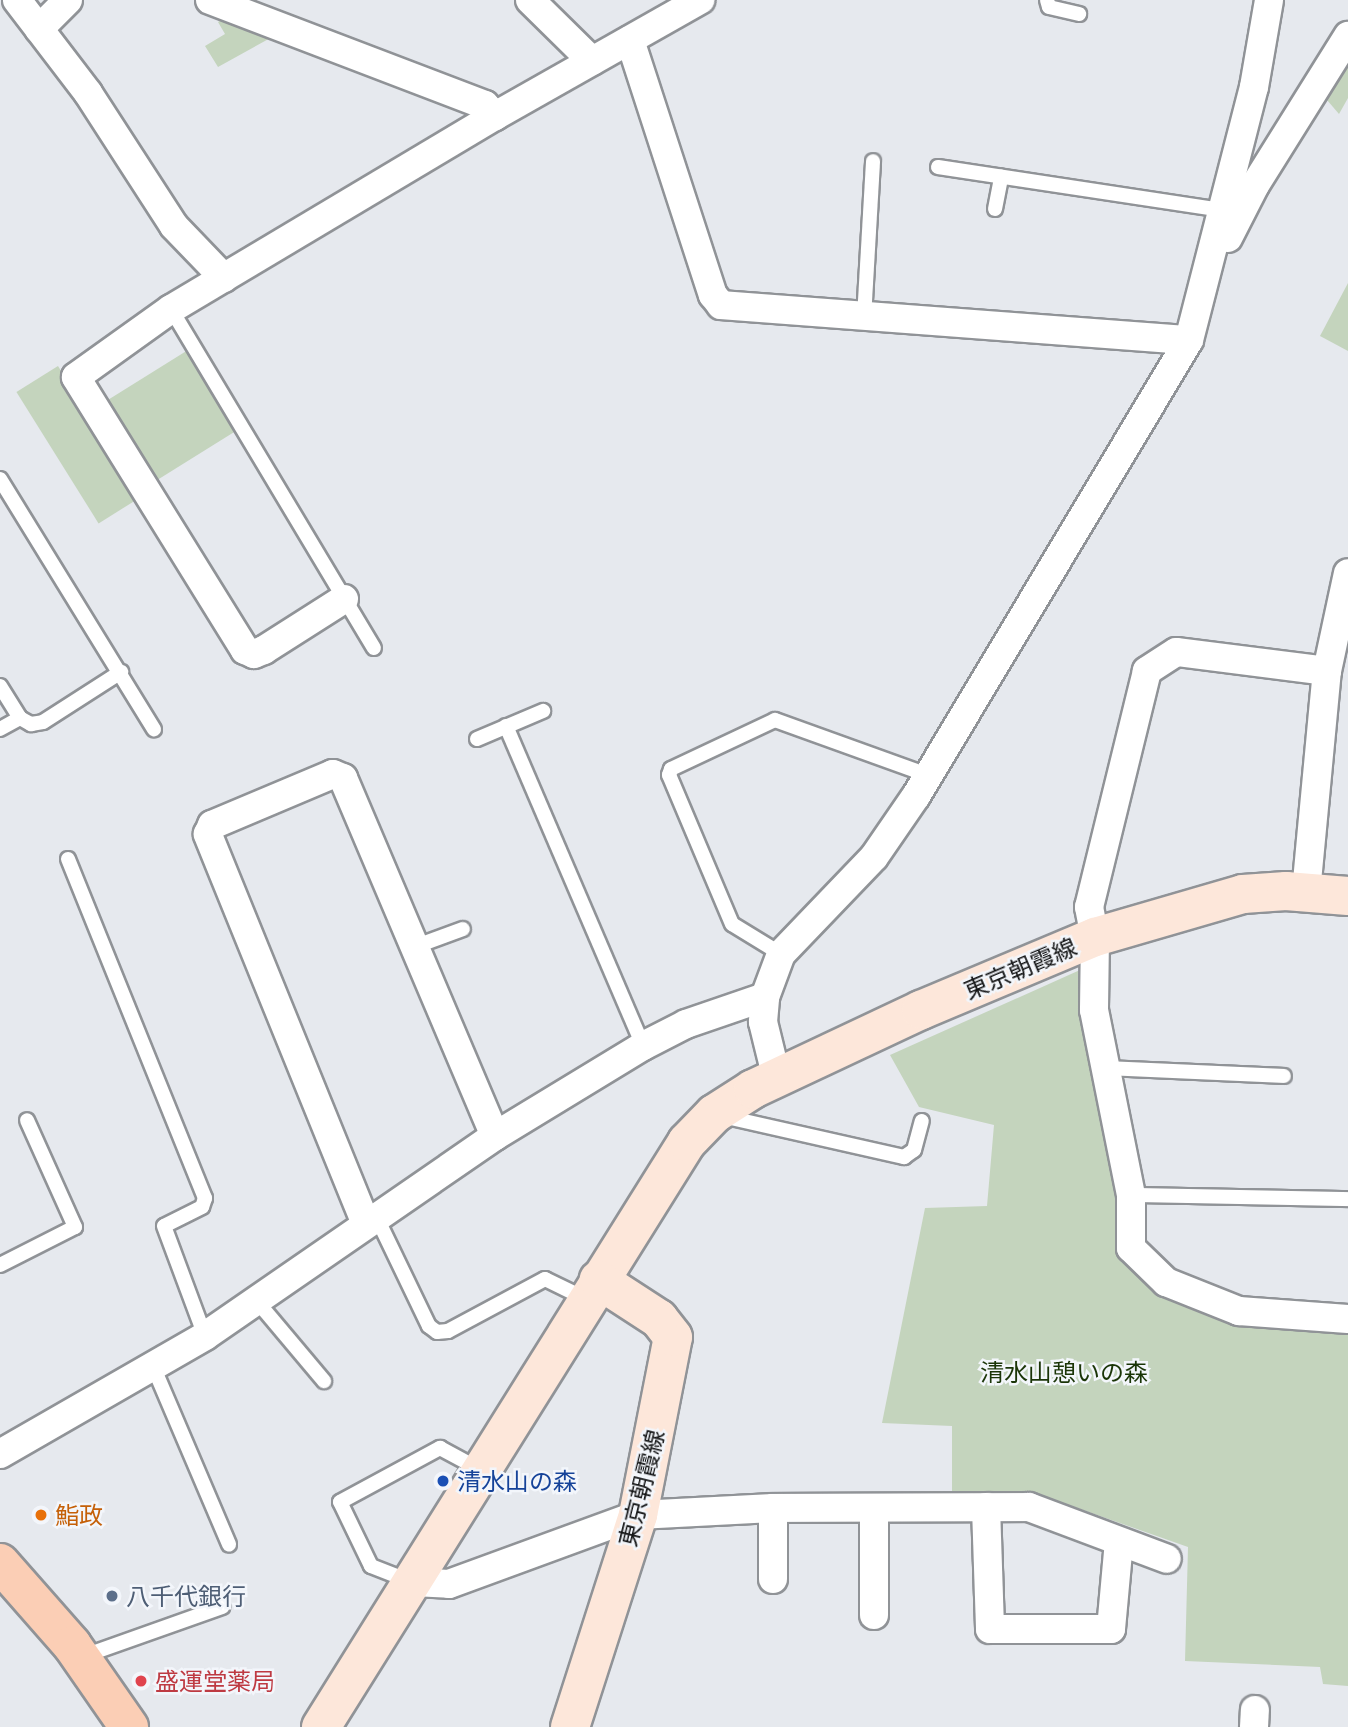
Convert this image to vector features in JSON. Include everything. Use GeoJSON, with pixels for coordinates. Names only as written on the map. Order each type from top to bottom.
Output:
{"type":"FeatureCollection","features":[{"type":"Feature","properties":{"kind":"main road","name":"東京朝霞線"},"geometry":{"type":"LineString","coordinates":[[321,1727],[687,1142],[714,1114],[776,1079],[921,1010],[1095,937],[1243,894],[1306,892],[1348,896]]}},
{"type":"Feature","properties":{"kind":"main road","name":"東京朝霞線"},"geometry":{"type":"LineString","coordinates":[[570,1727],[638,1515],[673,1337],[659,1319],[593,1290]]}},
{"type":"Feature","properties":{"kind":"main road"},"geometry":{"type":"LineString","coordinates":[[0,1565],[80,1657],[129,1727]]}},
{"type":"Feature","properties":{"kind":"street"},"geometry":{"type":"LineString","coordinates":[[17,0],[88,93],[174,226],[224,278]]}},
{"type":"Feature","properties":{"kind":"street"},"geometry":{"type":"LineString","coordinates":[[39,29],[68,0]]}},
{"type":"Feature","properties":{"kind":"street"},"geometry":{"type":"LineString","coordinates":[[210,0],[485,105],[495,116]]}},
{"type":"Feature","properties":{"kind":"street"},"geometry":{"type":"LineString","coordinates":[[530,0],[592,61]]}},
{"type":"Feature","properties":{"kind":"street"},"geometry":{"type":"LineString","coordinates":[[344,599],[264,650],[254,654],[245,650],[79,387],[76,377],[84,368],[171,309],[495,116],[700,0]]}},
{"type":"Feature","properties":{"kind":"street"},"geometry":{"type":"LineString","coordinates":[[776,1079],[764,1039],[765,997],[781,954],[874,858],[928,775],[1189,340],[1254,87],[1269,0]]}},
{"type":"Feature","properties":{"kind":"street"},"geometry":{"type":"LineString","coordinates":[[1206,278],[1255,185],[1348,36]]}},
{"type":"Feature","properties":{"kind":"street"},"geometry":{"type":"LineString","coordinates":[[630,40],[713,295],[720,304],[864,318],[1189,340]]}},
{"type":"Feature","properties":{"kind":"street"},"geometry":{"type":"LineString","coordinates":[[1306,892],[1327,671],[1348,573]]}},
{"type":"Feature","properties":{"kind":"street"},"geometry":{"type":"LineString","coordinates":[[1327,671],[1176,652],[1147,671],[1089,907],[1095,937],[1094,1010],[1131,1195],[1132,1248],[1166,1282],[1239,1311],[1348,1320]]}},
{"type":"Feature","properties":{"kind":"street"},"geometry":{"type":"LineString","coordinates":[[371,1220],[207,829],[339,773],[495,1136]]}},
{"type":"Feature","properties":{"kind":"street"},"geometry":{"type":"LineString","coordinates":[[0,1454],[205,1336],[495,1136],[643,1046],[686,1024],[765,997]]}},
{"type":"Feature","properties":{"kind":"street"},"geometry":{"type":"LineString","coordinates":[[986,1507],[990,1629],[1111,1629],[1119,1541]]}},
{"type":"Feature","properties":{"kind":"street"},"geometry":{"type":"LineString","coordinates":[[412,1582],[449,1584],[638,1515],[773,1508],[1029,1507],[1167,1559]]}},
{"type":"Feature","properties":{"kind":"street"},"geometry":{"type":"LineString","coordinates":[[773,1508],[773,1579]]}},
{"type":"Feature","properties":{"kind":"street"},"geometry":{"type":"LineString","coordinates":[[874,1508],[874,1615]]}},
{"type":"Feature","properties":{"kind":"lane"},"geometry":{"type":"LineString","coordinates":[[1047,0],[1049,7],[1079,14]]}},
{"type":"Feature","properties":{"kind":"lane"},"geometry":{"type":"LineString","coordinates":[[864,318],[873,161]]}},
{"type":"Feature","properties":{"kind":"lane"},"geometry":{"type":"LineString","coordinates":[[938,167],[1223,210]]}},
{"type":"Feature","properties":{"kind":"lane"},"geometry":{"type":"LineString","coordinates":[[995,209],[1001,177]]}},
{"type":"Feature","properties":{"kind":"lane"},"geometry":{"type":"LineString","coordinates":[[171,309],[374,648]]}},
{"type":"Feature","properties":{"kind":"lane"},"geometry":{"type":"LineString","coordinates":[[0,479],[154,729]]}},
{"type":"Feature","properties":{"kind":"lane"},"geometry":{"type":"LineString","coordinates":[[0,686],[20,718],[31,724],[43,722],[121,672]]}},
{"type":"Feature","properties":{"kind":"lane"},"geometry":{"type":"LineString","coordinates":[[477,739],[543,711]]}},
{"type":"Feature","properties":{"kind":"lane"},"geometry":{"type":"LineString","coordinates":[[0,729],[20,718]]}},
{"type":"Feature","properties":{"kind":"lane"},"geometry":{"type":"LineString","coordinates":[[781,954],[732,924],[669,775],[671,769],[775,720],[928,775]]}},
{"type":"Feature","properties":{"kind":"lane"},"geometry":{"type":"LineString","coordinates":[[506,726],[643,1046]]}},
{"type":"Feature","properties":{"kind":"lane"},"geometry":{"type":"LineString","coordinates":[[68,859],[205,1198],[202,1207],[164,1226],[205,1336]]}},
{"type":"Feature","properties":{"kind":"lane"},"geometry":{"type":"LineString","coordinates":[[414,947],[463,929]]}},
{"type":"Feature","properties":{"kind":"lane"},"geometry":{"type":"LineString","coordinates":[[1107,1068],[1284,1076]]}},
{"type":"Feature","properties":{"kind":"lane"},"geometry":{"type":"LineString","coordinates":[[714,1114],[904,1157],[914,1150],[922,1121]]}},
{"type":"Feature","properties":{"kind":"lane"},"geometry":{"type":"LineString","coordinates":[[0,1265],[75,1227],[27,1120]]}},
{"type":"Feature","properties":{"kind":"lane"},"geometry":{"type":"LineString","coordinates":[[1131,1195],[1348,1199]]}},
{"type":"Feature","properties":{"kind":"lane"},"geometry":{"type":"LineString","coordinates":[[371,1220],[429,1326],[437,1332],[448,1331],[545,1279],[593,1290]]}},
{"type":"Feature","properties":{"kind":"lane"},"geometry":{"type":"LineString","coordinates":[[257,1300],[324,1381]]}},
{"type":"Feature","properties":{"kind":"lane"},"geometry":{"type":"LineString","coordinates":[[153,1366],[229,1544]]}},
{"type":"Feature","properties":{"kind":"lane"},"geometry":{"type":"LineString","coordinates":[[412,1582],[371,1566],[340,1502],[440,1448],[480,1470]]}},
{"type":"Feature","properties":{"kind":"lane"},"geometry":{"type":"LineString","coordinates":[[80,1657],[222,1607]]}},
{"type":"Feature","properties":{"kind":"green space"},"geometry":{"type":"Polygon","coordinates":[[[226,18],[274,36],[218,67],[205,46],[225,34],[218,22],[226,18]]]}},
{"type":"Feature","properties":{"kind":"green space"},"geometry":{"type":"Polygon","coordinates":[[[1348,62],[1348,98],[1339,114],[1327,100],[1348,62]]]}},
{"type":"Feature","properties":{"kind":"green space"},"geometry":{"type":"Polygon","coordinates":[[[1348,283],[1348,351],[1320,336],[1348,283]]]}},
{"type":"Feature","properties":{"kind":"green space"},"geometry":{"type":"Polygon","coordinates":[[[188,350],[238,430],[150,485],[100,405],[188,350]]]}},
{"type":"Feature","properties":{"kind":"green space"},"geometry":{"type":"Polygon","coordinates":[[[58,366],[140,497],[99,523],[16,392],[58,366]]]}},
{"type":"Feature","properties":{"kind":"green space","name":"清水山憩いの森"},"geometry":{"type":"Polygon","coordinates":[[[1080,970],[1122,1199],[1164,1296],[1244,1327],[1348,1335],[1348,1686],[1323,1684],[1320,1667],[1185,1661],[1188,1547],[1029,1491],[952,1492],[952,1426],[882,1423],[925,1208],[987,1206],[994,1125],[919,1107],[890,1055],[1080,970]]]}},
{"type":"Feature","properties":{"kind":"place","name":"清水山の森"},"geometry":{"type":"Point","coordinates":[443,1481]}},
{"type":"Feature","properties":{"kind":"place","name":"鮨政"},"geometry":{"type":"Point","coordinates":[41,1515]}},
{"type":"Feature","properties":{"kind":"place","name":"八千代銀行"},"geometry":{"type":"Point","coordinates":[112,1596]}},
{"type":"Feature","properties":{"kind":"place","name":"盛運堂薬局"},"geometry":{"type":"Point","coordinates":[141,1681]}}]}
